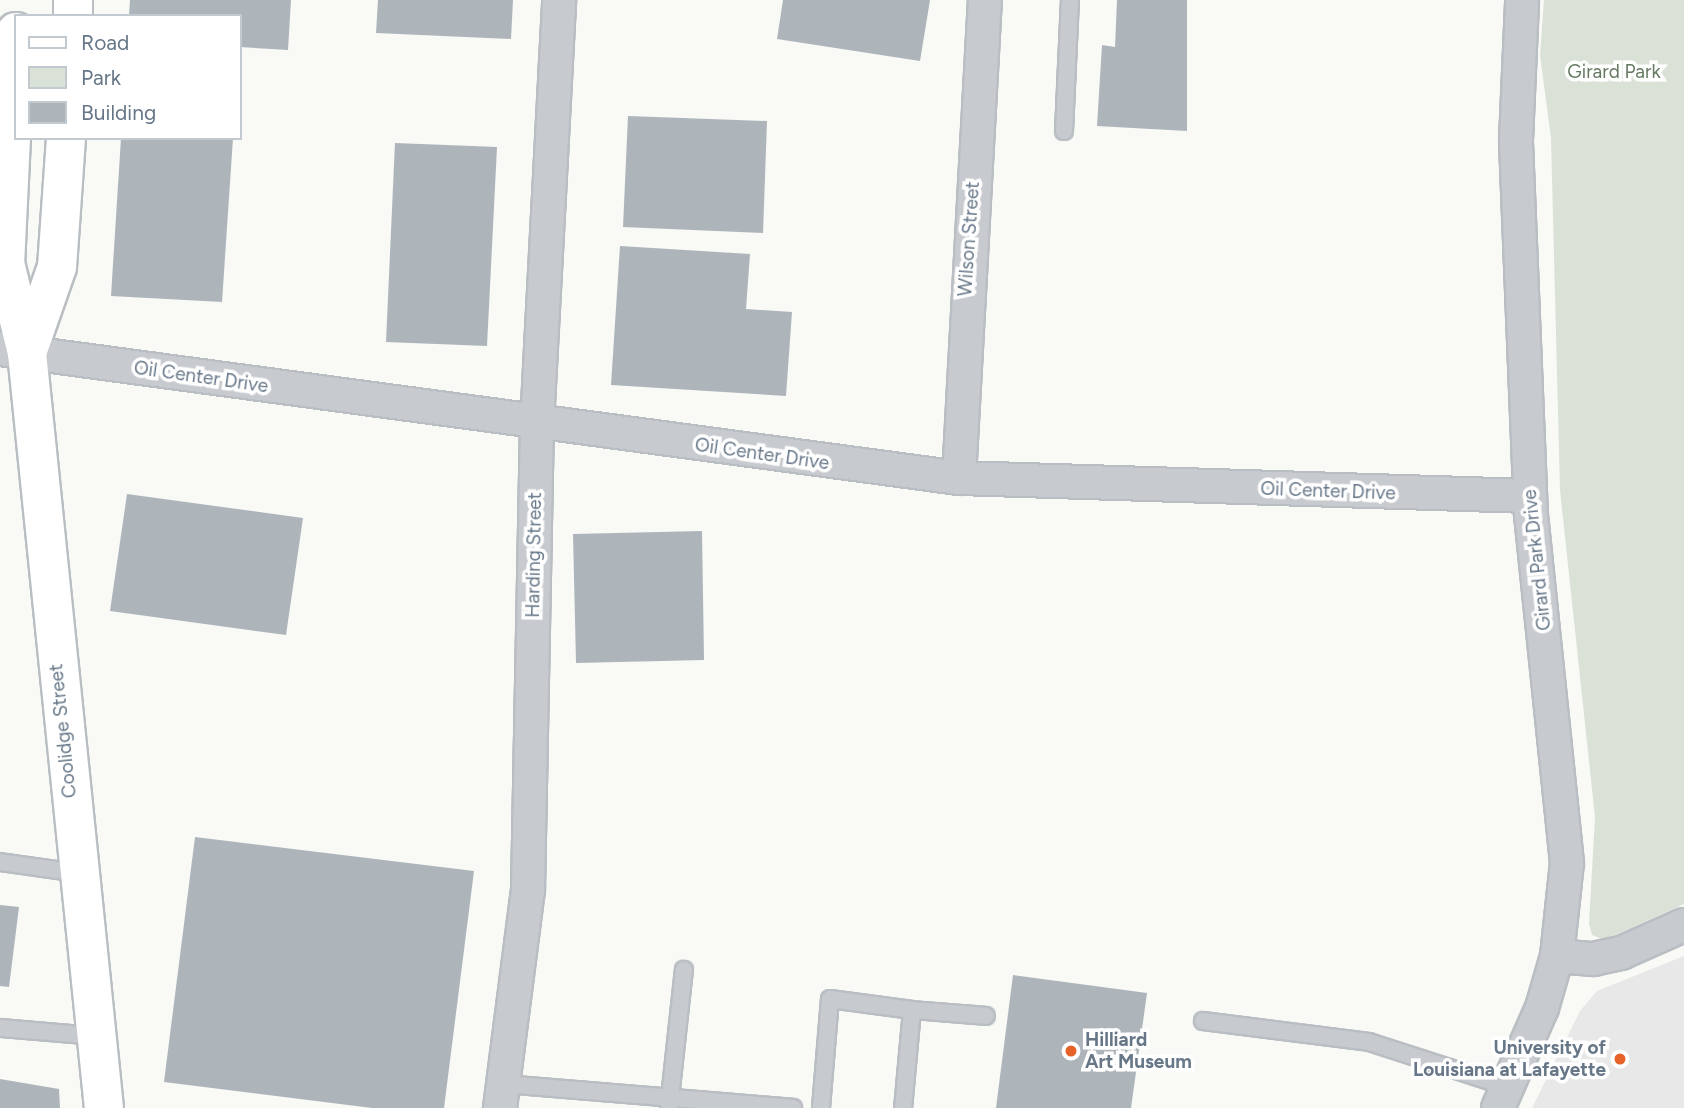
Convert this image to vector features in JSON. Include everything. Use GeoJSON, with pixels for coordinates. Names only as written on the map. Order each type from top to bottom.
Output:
{"type":"FeatureCollection","features":[{"type":"Feature","properties":{"kind":"street","name":"Harding Street"},"geometry":{"type":"LineString","coordinates":[[502,1096],[528,890],[537,424],[559,0]]}},
{"type":"Feature","properties":{"kind":"street","name":"Wilson Street"},"geometry":{"type":"LineString","coordinates":[[959,478],[985,0]]}},
{"type":"Feature","properties":{"kind":"street","name":"Girard Park Drive"},"geometry":{"type":"LineString","coordinates":[[1503,1097],[1557,956],[1567,863],[1564,801],[1530,496],[1516,140],[1522,0]]}},
{"type":"Feature","properties":{"kind":"street","name":"Coolidge Street"},"geometry":{"type":"LineString","coordinates":[[14,52],[5,141],[5,263],[13,351],[78,873],[103,1108]]}},
{"type":"Feature","properties":{"kind":"street","name":"Coolidge Street"},"geometry":{"type":"LineString","coordinates":[[13,351],[57,268],[66,140]]}},
{"type":"Feature","properties":{"kind":"street","name":"Oil Center Drive"},"geometry":{"type":"LineString","coordinates":[[13,351],[537,424],[959,478],[1530,496]]}},
{"type":"Feature","properties":{"kind":"street"},"geometry":{"type":"LineString","coordinates":[[1557,956],[1612,955],[1684,925]]}},
{"type":"Feature","properties":{"kind":"lane"},"geometry":{"type":"LineString","coordinates":[[1064,131],[1070,0]]}},
{"type":"Feature","properties":{"kind":"lane"},"geometry":{"type":"LineString","coordinates":[[0,862],[78,873]]}},
{"type":"Feature","properties":{"kind":"lane"},"geometry":{"type":"LineString","coordinates":[[670,1103],[684,970]]}},
{"type":"Feature","properties":{"kind":"lane"},"geometry":{"type":"LineString","coordinates":[[821,1108],[830,999],[986,1016]]}},
{"type":"Feature","properties":{"kind":"lane"},"geometry":{"type":"LineString","coordinates":[[903,1108],[912,1010]]}},
{"type":"Feature","properties":{"kind":"lane"},"geometry":{"type":"LineString","coordinates":[[1203,1021],[1369,1042],[1503,1097]]}},
{"type":"Feature","properties":{"kind":"lane"},"geometry":{"type":"LineString","coordinates":[[0,1028],[95,1036]]}},
{"type":"Feature","properties":{"kind":"lane"},"geometry":{"type":"LineString","coordinates":[[502,1096],[793,1108]]}},
{"type":"Feature","properties":{"kind":"shaded area","name":"University of Louisiana at Lafayette"},"geometry":{"type":"Polygon","coordinates":[[[1684,956],[1684,1108],[1532,1108],[1580,1011],[1597,991],[1684,956]]]}},
{"type":"Feature","properties":{"kind":"green space","name":"Girard Park"},"geometry":{"type":"Polygon","coordinates":[[[1544,0],[1684,0],[1684,904],[1604,940],[1592,935],[1589,924],[1595,817],[1560,490],[1551,138],[1540,55],[1544,0]]]}},
{"type":"Feature","properties":{"kind":"building"},"geometry":{"type":"Polygon","coordinates":[[[130,0],[291,0],[288,50],[242,47],[242,14],[129,14],[130,0]]]}},
{"type":"Feature","properties":{"kind":"building"},"geometry":{"type":"Polygon","coordinates":[[[378,0],[513,0],[511,39],[376,33],[378,0]]]}},
{"type":"Feature","properties":{"kind":"building"},"geometry":{"type":"Polygon","coordinates":[[[783,0],[930,0],[920,61],[777,39],[783,0]]]}},
{"type":"Feature","properties":{"kind":"building"},"geometry":{"type":"Polygon","coordinates":[[[1117,0],[1187,0],[1187,131],[1097,126],[1102,45],[1115,47],[1117,0]]]}},
{"type":"Feature","properties":{"kind":"building"},"geometry":{"type":"Polygon","coordinates":[[[628,116],[767,121],[763,233],[623,227],[628,116]]]}},
{"type":"Feature","properties":{"kind":"building"},"geometry":{"type":"Polygon","coordinates":[[[121,140],[233,140],[222,302],[111,296],[121,140]]]}},
{"type":"Feature","properties":{"kind":"building"},"geometry":{"type":"Polygon","coordinates":[[[395,143],[497,147],[487,346],[386,342],[395,143]]]}},
{"type":"Feature","properties":{"kind":"building"},"geometry":{"type":"Polygon","coordinates":[[[620,246],[750,254],[746,309],[792,312],[786,396],[611,385],[620,246]]]}},
{"type":"Feature","properties":{"kind":"building"},"geometry":{"type":"Polygon","coordinates":[[[127,494],[303,518],[286,635],[110,611],[127,494]]]}},
{"type":"Feature","properties":{"kind":"building"},"geometry":{"type":"Polygon","coordinates":[[[702,531],[704,660],[576,663],[573,534],[702,531]]]}},
{"type":"Feature","properties":{"kind":"building"},"geometry":{"type":"Polygon","coordinates":[[[195,837],[474,871],[444,1108],[372,1108],[164,1082],[195,837]]]}},
{"type":"Feature","properties":{"kind":"building"},"geometry":{"type":"Polygon","coordinates":[[[0,905],[19,907],[9,987],[0,986],[0,905]]]}},
{"type":"Feature","properties":{"kind":"building","name":"Hilliard Art Museum"},"geometry":{"type":"Polygon","coordinates":[[[1013,975],[1147,993],[1131,1108],[996,1108],[1013,975]]]}},
{"type":"Feature","properties":{"kind":"building"},"geometry":{"type":"Polygon","coordinates":[[[0,1079],[59,1089],[60,1108],[0,1108],[0,1079]]]}},
{"type":"Feature","properties":{"kind":"place","name":"Hilliard Art Museum"},"geometry":{"type":"Point","coordinates":[1071,1051]}},
{"type":"Feature","properties":{"kind":"place","name":"University of Louisiana at Lafayette"},"geometry":{"type":"Point","coordinates":[1620,1059]}}]}
